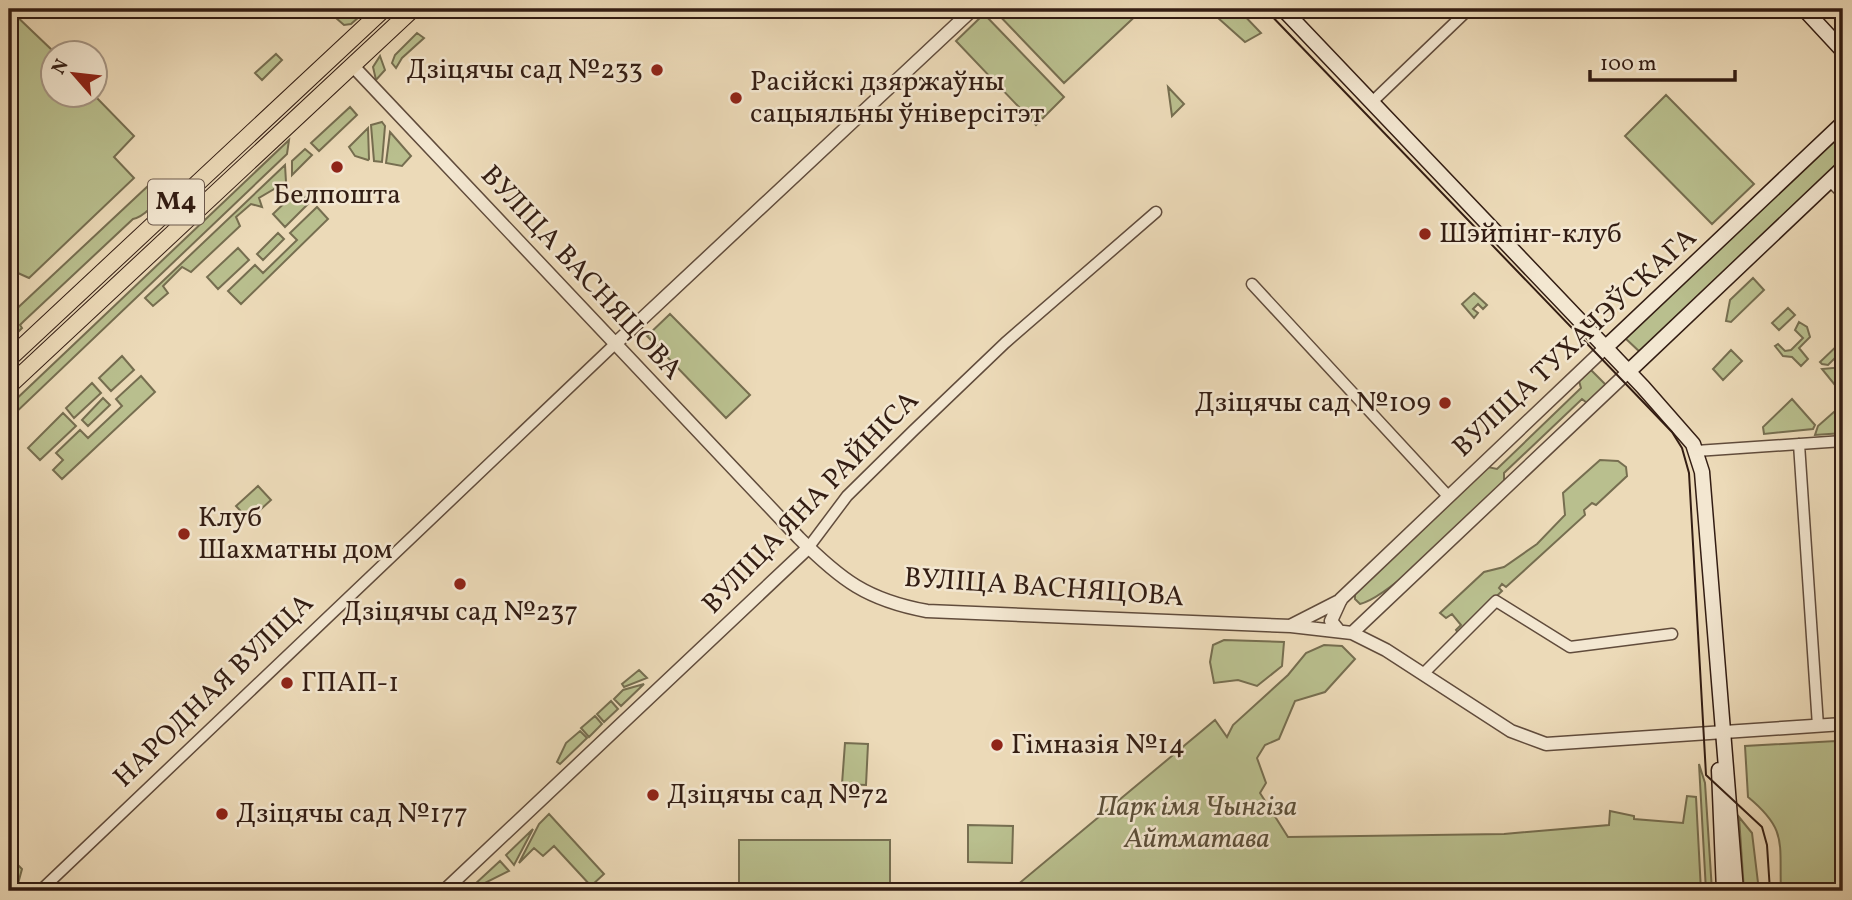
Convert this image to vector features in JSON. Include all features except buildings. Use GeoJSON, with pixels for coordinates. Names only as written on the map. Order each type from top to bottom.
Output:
{"type":"FeatureCollection","features":[{"type":"Feature","properties":{"kind":"main road","name":"М4"},"geometry":{"type":"LineString","coordinates":[[9,359],[384,9]]}},
{"type":"Feature","properties":{"kind":"main road","name":"М4"},"geometry":{"type":"LineString","coordinates":[[9,386],[413,9]]}},
{"type":"Feature","properties":{"kind":"main road"},"geometry":{"type":"LineString","coordinates":[[1283,9],[1629,372],[1681,430],[1696,451],[1702,472],[1736,891]]}},
{"type":"Feature","properties":{"kind":"main road"},"geometry":{"type":"LineString","coordinates":[[1804,9],[1843,51]]}},
{"type":"Feature","properties":{"kind":"main road"},"geometry":{"type":"LineString","coordinates":[[344,46],[352,65]]}},
{"type":"Feature","properties":{"kind":"main road","name":"ВУЛІЦА ТУХАЧЭЎСКАГА"},"geometry":{"type":"LineString","coordinates":[[1605,348],[1843,123]]}},
{"type":"Feature","properties":{"kind":"main road","name":"ВУЛІЦА ТУХАЧЭЎСКАГА"},"geometry":{"type":"LineString","coordinates":[[1629,372],[1843,168]]}},
{"type":"Feature","properties":{"kind":"main road"},"geometry":{"type":"LineString","coordinates":[[1721,732],[1718,793],[1724,891]]}},
{"type":"Feature","properties":{"kind":"street","name":"НАРОДНАЯ ВУЛІЦА"},"geometry":{"type":"LineString","coordinates":[[40,891],[972,9]]}},
{"type":"Feature","properties":{"kind":"street"},"geometry":{"type":"LineString","coordinates":[[1372,102],[1469,9]]}},
{"type":"Feature","properties":{"kind":"street","name":"ВУЛІЦА ВАСНЯЦОВА"},"geometry":{"type":"LineString","coordinates":[[352,65],[808,548],[855,588],[884,601],[927,611],[1291,626],[1346,632],[1373,642],[1511,731],[1546,744],[1843,724]]}},
{"type":"Feature","properties":{"kind":"street"},"geometry":{"type":"LineString","coordinates":[[1830,180],[1843,194]]}},
{"type":"Feature","properties":{"kind":"street","name":"ВУЛІЦА ЯНА РАЙНІСА"},"geometry":{"type":"LineString","coordinates":[[444,891],[808,548],[847,496],[1005,343],[1156,212]]}},
{"type":"Feature","properties":{"kind":"street"},"geometry":{"type":"LineString","coordinates":[[1252,284],[1448,496]]}},
{"type":"Feature","properties":{"kind":"street","name":"ВУЛІЦА ТУХАЧЭЎСКАГА"},"geometry":{"type":"LineString","coordinates":[[1291,626],[1341,599],[1605,348]]}},
{"type":"Feature","properties":{"kind":"street","name":"ВУЛІЦА ТУХАЧЭЎСКАГА"},"geometry":{"type":"LineString","coordinates":[[1346,632],[1629,372]]}},
{"type":"Feature","properties":{"kind":"street"},"geometry":{"type":"LineString","coordinates":[[1696,451],[1843,441]]}},
{"type":"Feature","properties":{"kind":"street"},"geometry":{"type":"LineString","coordinates":[[1799,444],[1818,726]]}},
{"type":"Feature","properties":{"kind":"street"},"geometry":{"type":"LineString","coordinates":[[1341,599],[1331,621],[1346,632]]}},
{"type":"Feature","properties":{"kind":"street"},"geometry":{"type":"LineString","coordinates":[[1423,674],[1496,601],[1570,647],[1672,634]]}},
{"type":"Feature","properties":{"kind":"green space"},"geometry":{"type":"Polygon","coordinates":[[[9,9],[39,38],[38,108],[107,108],[134,136],[114,157],[134,178],[29,278],[9,269],[9,9]]]}},
{"type":"Feature","properties":{"kind":"green space"},"geometry":{"type":"Polygon","coordinates":[[[368,9],[351,24],[344,25],[328,11],[368,9]]]}},
{"type":"Feature","properties":{"kind":"green space"},"geometry":{"type":"Polygon","coordinates":[[[993,9],[1143,9],[1064,83],[993,9]]]}},
{"type":"Feature","properties":{"kind":"green space"},"geometry":{"type":"Polygon","coordinates":[[[1208,9],[1238,9],[1261,33],[1245,42],[1208,9]]]}},
{"type":"Feature","properties":{"kind":"green space"},"geometry":{"type":"Polygon","coordinates":[[[984,14],[1064,97],[1036,125],[956,41],[984,14]]]}},
{"type":"Feature","properties":{"kind":"green space"},"geometry":{"type":"Polygon","coordinates":[[[417,33],[424,38],[402,58],[396,68],[392,63],[395,55],[417,33]]]}},
{"type":"Feature","properties":{"kind":"green space"},"geometry":{"type":"Polygon","coordinates":[[[276,54],[282,60],[262,80],[255,73],[276,54]]]}},
{"type":"Feature","properties":{"kind":"green space"},"geometry":{"type":"Polygon","coordinates":[[[380,56],[385,70],[376,80],[373,67],[380,56]]]}},
{"type":"Feature","properties":{"kind":"green space"},"geometry":{"type":"Polygon","coordinates":[[[1168,87],[1184,104],[1172,116],[1168,87]]]}},
{"type":"Feature","properties":{"kind":"green space"},"geometry":{"type":"Polygon","coordinates":[[[1666,95],[1754,184],[1712,224],[1625,136],[1666,95]]]}},
{"type":"Feature","properties":{"kind":"green space"},"geometry":{"type":"Polygon","coordinates":[[[350,107],[357,115],[319,151],[311,143],[350,107]]]}},
{"type":"Feature","properties":{"kind":"green space"},"geometry":{"type":"Polygon","coordinates":[[[382,122],[385,126],[382,162],[374,161],[371,125],[382,122]]]}},
{"type":"Feature","properties":{"kind":"green space"},"geometry":{"type":"Polygon","coordinates":[[[368,128],[368,160],[355,156],[349,147],[368,128]]]}},
{"type":"Feature","properties":{"kind":"green space"},"geometry":{"type":"Polygon","coordinates":[[[1843,131],[1843,160],[1641,353],[1625,338],[1843,131]]]}},
{"type":"Feature","properties":{"kind":"green space"},"geometry":{"type":"Polygon","coordinates":[[[390,132],[411,156],[402,166],[386,163],[390,132]]]}},
{"type":"Feature","properties":{"kind":"green space"},"geometry":{"type":"Polygon","coordinates":[[[289,140],[287,154],[9,419],[9,406],[289,140]]]}},
{"type":"Feature","properties":{"kind":"green space"},"geometry":{"type":"Polygon","coordinates":[[[305,149],[312,155],[292,175],[292,161],[305,149]]]}},
{"type":"Feature","properties":{"kind":"green space"},"geometry":{"type":"Polygon","coordinates":[[[285,165],[286,182],[259,198],[262,207],[251,204],[236,217],[240,226],[191,272],[182,267],[163,286],[168,293],[153,306],[145,298],[285,165]]]}},
{"type":"Feature","properties":{"kind":"green space"},"geometry":{"type":"Polygon","coordinates":[[[154,184],[161,192],[154,204],[133,219],[24,321],[20,325],[22,328],[9,341],[9,316],[149,185],[154,184]]]}},
{"type":"Feature","properties":{"kind":"green space"},"geometry":{"type":"Polygon","coordinates":[[[298,190],[310,202],[285,227],[273,214],[298,190]]]}},
{"type":"Feature","properties":{"kind":"green space"},"geometry":{"type":"Polygon","coordinates":[[[317,207],[328,219],[241,304],[228,291],[255,265],[263,273],[297,240],[290,233],[317,207]]]}},
{"type":"Feature","properties":{"kind":"green space"},"geometry":{"type":"Polygon","coordinates":[[[278,233],[284,239],[263,260],[257,254],[278,233]]]}},
{"type":"Feature","properties":{"kind":"green space"},"geometry":{"type":"Polygon","coordinates":[[[238,248],[249,260],[218,289],[207,277],[238,248]]]}},
{"type":"Feature","properties":{"kind":"green space"},"geometry":{"type":"Polygon","coordinates":[[[1753,278],[1764,290],[1731,322],[1726,321],[1730,300],[1753,278]]]}},
{"type":"Feature","properties":{"kind":"green space"},"geometry":{"type":"Polygon","coordinates":[[[1474,293],[1487,305],[1483,309],[1478,304],[1473,309],[1478,313],[1474,318],[1462,304],[1474,293]]]}},
{"type":"Feature","properties":{"kind":"green space"},"geometry":{"type":"Polygon","coordinates":[[[1788,308],[1795,315],[1779,330],[1772,323],[1788,308]]]}},
{"type":"Feature","properties":{"kind":"green space"},"geometry":{"type":"Polygon","coordinates":[[[670,314],[750,395],[726,418],[647,336],[670,314]]]}},
{"type":"Feature","properties":{"kind":"green space"},"geometry":{"type":"Polygon","coordinates":[[[1799,322],[1807,327],[1810,337],[1799,348],[1808,359],[1801,366],[1792,357],[1783,356],[1775,346],[1778,344],[1785,351],[1791,350],[1803,338],[1795,330],[1799,322]]]}},
{"type":"Feature","properties":{"kind":"green space"},"geometry":{"type":"Polygon","coordinates":[[[1843,340],[1843,350],[1828,365],[1822,364],[1820,362],[1843,340]]]}},
{"type":"Feature","properties":{"kind":"green space"},"geometry":{"type":"Polygon","coordinates":[[[1731,350],[1742,361],[1723,380],[1713,369],[1731,350]]]}},
{"type":"Feature","properties":{"kind":"green space"},"geometry":{"type":"Polygon","coordinates":[[[122,356],[134,370],[111,391],[99,378],[122,356]]]}},
{"type":"Feature","properties":{"kind":"green space"},"geometry":{"type":"Polygon","coordinates":[[[1843,367],[1843,395],[1822,369],[1843,367]]]}},
{"type":"Feature","properties":{"kind":"green space"},"geometry":{"type":"Polygon","coordinates":[[[1591,370],[1606,385],[1587,403],[1582,399],[1504,473],[1504,482],[1412,569],[1374,598],[1360,604],[1355,599],[1355,594],[1488,467],[1497,469],[1581,388],[1579,381],[1591,370]]]}},
{"type":"Feature","properties":{"kind":"green space"},"geometry":{"type":"Polygon","coordinates":[[[141,376],[155,392],[62,479],[53,470],[63,460],[56,453],[80,430],[88,438],[122,406],[116,399],[141,376]]]}},
{"type":"Feature","properties":{"kind":"green space"},"geometry":{"type":"Polygon","coordinates":[[[92,383],[101,393],[74,418],[66,408],[92,383]]]}},
{"type":"Feature","properties":{"kind":"green space"},"geometry":{"type":"Polygon","coordinates":[[[103,398],[110,405],[88,426],[82,420],[103,398]]]}},
{"type":"Feature","properties":{"kind":"green space"},"geometry":{"type":"Polygon","coordinates":[[[1792,399],[1815,425],[1813,429],[1764,434],[1763,427],[1792,399]]]}},
{"type":"Feature","properties":{"kind":"green space"},"geometry":{"type":"Polygon","coordinates":[[[1843,404],[1843,433],[1815,435],[1818,426],[1843,404]]]}},
{"type":"Feature","properties":{"kind":"green space"},"geometry":{"type":"Polygon","coordinates":[[[63,413],[76,426],[40,460],[28,448],[63,413]]]}},
{"type":"Feature","properties":{"kind":"green space"},"geometry":{"type":"Polygon","coordinates":[[[1600,460],[1618,461],[1626,467],[1627,476],[1596,505],[1592,503],[1584,510],[1585,515],[1506,587],[1502,584],[1499,588],[1502,591],[1458,633],[1456,630],[1461,625],[1452,614],[1446,618],[1440,613],[1484,572],[1504,567],[1537,544],[1565,515],[1563,493],[1600,460]]]}},
{"type":"Feature","properties":{"kind":"green space"},"geometry":{"type":"Polygon","coordinates":[[[258,486],[271,500],[249,520],[236,506],[258,486]]]}},
{"type":"Feature","properties":{"kind":"green space"},"geometry":{"type":"Polygon","coordinates":[[[1224,640],[1284,642],[1282,666],[1257,686],[1238,680],[1214,683],[1210,662],[1213,645],[1224,640]]]}},
{"type":"Feature","properties":{"kind":"green space","name":"Парк імя Чынгіза Айтматава"},"geometry":{"type":"Polygon","coordinates":[[[1324,645],[1342,646],[1355,659],[1325,692],[1295,701],[1279,739],[1265,745],[1257,758],[1266,783],[1260,793],[1288,837],[1504,834],[1609,825],[1610,811],[1634,816],[1634,819],[1683,823],[1687,796],[1696,797],[1701,891],[1010,891],[1215,720],[1227,737],[1233,725],[1288,675],[1306,653],[1324,645]]]}},
{"type":"Feature","properties":{"kind":"green space"},"geometry":{"type":"Polygon","coordinates":[[[639,670],[647,678],[624,687],[622,684],[639,670]]]}},
{"type":"Feature","properties":{"kind":"green space"},"geometry":{"type":"Polygon","coordinates":[[[644,684],[621,706],[614,699],[623,690],[644,684]]]}},
{"type":"Feature","properties":{"kind":"green space"},"geometry":{"type":"Polygon","coordinates":[[[611,701],[618,709],[604,722],[597,714],[611,701]]]}},
{"type":"Feature","properties":{"kind":"green space"},"geometry":{"type":"Polygon","coordinates":[[[595,716],[602,724],[589,737],[581,728],[595,716]]]}},
{"type":"Feature","properties":{"kind":"green space"},"geometry":{"type":"Polygon","coordinates":[[[580,731],[587,738],[560,764],[557,762],[566,743],[580,731]]]}},
{"type":"Feature","properties":{"kind":"green space"},"geometry":{"type":"Polygon","coordinates":[[[1836,741],[1840,764],[1843,764],[1843,891],[1781,891],[1779,838],[1770,819],[1748,797],[1745,746],[1836,741]]]}},
{"type":"Feature","properties":{"kind":"green space"},"geometry":{"type":"Polygon","coordinates":[[[845,743],[868,744],[866,785],[842,784],[845,743]]]}},
{"type":"Feature","properties":{"kind":"green space"},"geometry":{"type":"Polygon","coordinates":[[[1699,764],[1705,783],[1712,891],[1706,891],[1699,764]]]}},
{"type":"Feature","properties":{"kind":"green space"},"geometry":{"type":"Polygon","coordinates":[[[549,814],[604,874],[591,886],[554,846],[543,856],[534,848],[519,863],[539,824],[549,814]]]}},
{"type":"Feature","properties":{"kind":"green space"},"geometry":{"type":"Polygon","coordinates":[[[1739,817],[1752,833],[1759,891],[1744,891],[1739,817]]]}},
{"type":"Feature","properties":{"kind":"green space"},"geometry":{"type":"Polygon","coordinates":[[[968,825],[1013,826],[1012,863],[968,862],[968,825]]]}},
{"type":"Feature","properties":{"kind":"green space"},"geometry":{"type":"Polygon","coordinates":[[[533,829],[514,865],[506,855],[533,829]]]}},
{"type":"Feature","properties":{"kind":"green space"},"geometry":{"type":"Polygon","coordinates":[[[739,840],[890,840],[890,891],[739,891],[739,840]]]}},
{"type":"Feature","properties":{"kind":"green space"},"geometry":{"type":"Polygon","coordinates":[[[9,856],[22,869],[16,891],[9,891],[9,856]]]}},
{"type":"Feature","properties":{"kind":"green space"},"geometry":{"type":"Polygon","coordinates":[[[500,861],[509,871],[473,889],[475,884],[500,861]]]}},
{"type":"Feature","properties":{"kind":"tram line"},"geometry":{"type":"LineString","coordinates":[[1265,9],[1672,432],[1682,448],[1689,473],[1706,775],[1762,827],[1767,845],[1770,891]]}},
{"type":"Feature","properties":{"kind":"place","name":"Дзіцячы сад №233"},"geometry":{"type":"Point","coordinates":[657,70]}},
{"type":"Feature","properties":{"kind":"place","name":"Расійскі дзяржаўны сацыяльны ўніверсітэт"},"geometry":{"type":"Point","coordinates":[736,98]}},
{"type":"Feature","properties":{"kind":"place","name":"Белпошта"},"geometry":{"type":"Point","coordinates":[337,167]}},
{"type":"Feature","properties":{"kind":"place","name":"Шэйпінг-клуб"},"geometry":{"type":"Point","coordinates":[1425,234]}},
{"type":"Feature","properties":{"kind":"place","name":"Дзіцячы сад №109"},"geometry":{"type":"Point","coordinates":[1445,403]}},
{"type":"Feature","properties":{"kind":"place","name":"Клуб Шахматны дом"},"geometry":{"type":"Point","coordinates":[184,534]}},
{"type":"Feature","properties":{"kind":"place","name":"Дзіцячы сад №237"},"geometry":{"type":"Point","coordinates":[460,584]}},
{"type":"Feature","properties":{"kind":"place","name":"ГПАП-1"},"geometry":{"type":"Point","coordinates":[287,683]}},
{"type":"Feature","properties":{"kind":"place","name":"Гімназія №14"},"geometry":{"type":"Point","coordinates":[997,745]}},
{"type":"Feature","properties":{"kind":"place","name":"Дзіцячы сад №72"},"geometry":{"type":"Point","coordinates":[653,795]}},
{"type":"Feature","properties":{"kind":"place","name":"Дзіцячы сад №177"},"geometry":{"type":"Point","coordinates":[222,814]}}]}
